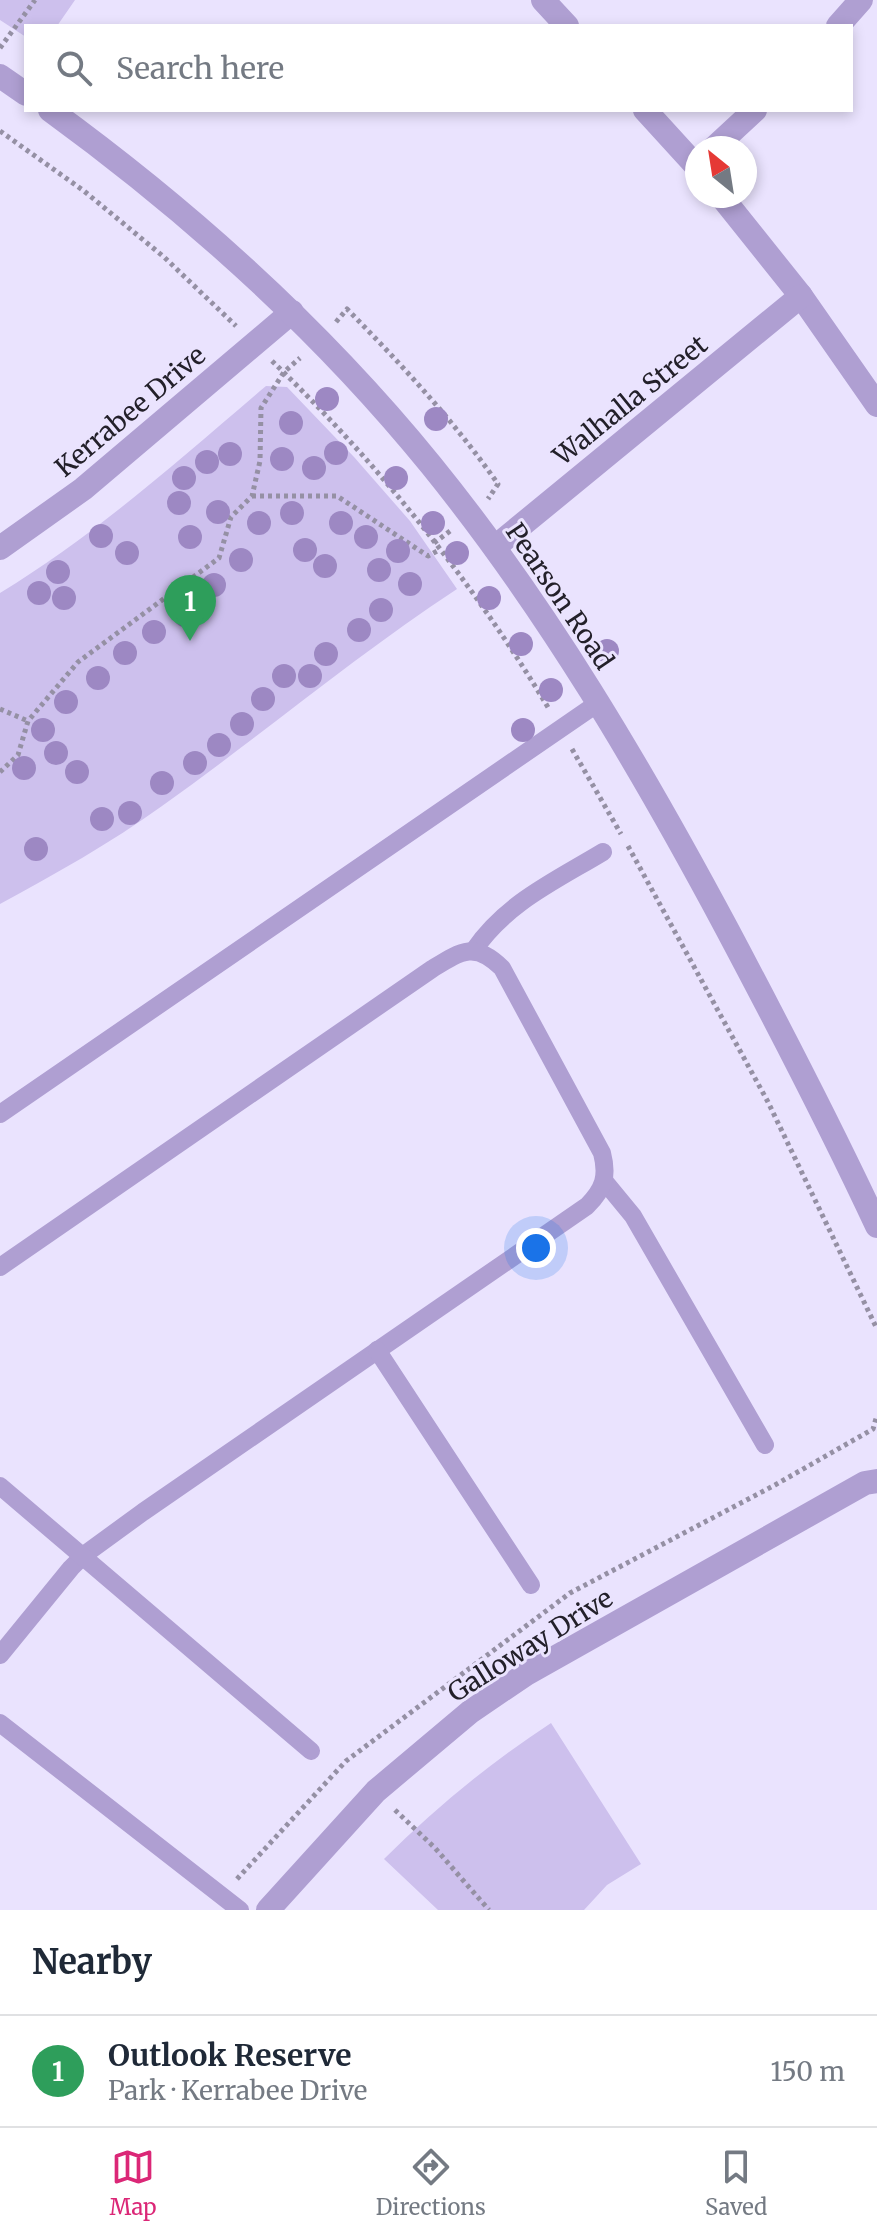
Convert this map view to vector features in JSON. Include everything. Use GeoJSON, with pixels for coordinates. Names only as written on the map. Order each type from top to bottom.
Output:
{"type":"FeatureCollection","features":[{"type":"Feature","properties":{"kind":"street"},"geometry":{"type":"LineString","coordinates":[[543,0],[565,24]]}},
{"type":"Feature","properties":{"kind":"street"},"geometry":{"type":"LineString","coordinates":[[840,24],[861,0]]}},
{"type":"Feature","properties":{"kind":"street"},"geometry":{"type":"LineString","coordinates":[[0,76],[24,93]]}},
{"type":"Feature","properties":{"kind":"street","name":"Pearson Road"},"geometry":{"type":"LineString","coordinates":[[53,112],[165,200],[292,312],[430,463],[495,547],[598,703],[683,846],[776,1021],[877,1226]]}},
{"type":"Feature","properties":{"kind":"street"},"geometry":{"type":"LineString","coordinates":[[647,112],[685,154]]}},
{"type":"Feature","properties":{"kind":"street"},"geometry":{"type":"LineString","coordinates":[[727,136],[753,112]]}},
{"type":"Feature","properties":{"kind":"street"},"geometry":{"type":"LineString","coordinates":[[731,208],[801,296],[877,405]]}},
{"type":"Feature","properties":{"kind":"street","name":"Walhalla Street"},"geometry":{"type":"LineString","coordinates":[[495,547],[801,296]]}},
{"type":"Feature","properties":{"kind":"street","name":"Kerrabee Drive"},"geometry":{"type":"LineString","coordinates":[[0,548],[83,489],[292,312]]}},
{"type":"Feature","properties":{"kind":"street","name":"Galloway Drive"},"geometry":{"type":"LineString","coordinates":[[268,1910],[376,1791],[470,1712],[526,1674],[873,1478]]}},
{"type":"Feature","properties":{"kind":"lane"},"geometry":{"type":"LineString","coordinates":[[0,1114],[598,703]]}},
{"type":"Feature","properties":{"kind":"lane"},"geometry":{"type":"LineString","coordinates":[[474,950],[506,912],[603,852]]}},
{"type":"Feature","properties":{"kind":"lane"},"geometry":{"type":"LineString","coordinates":[[0,1267],[432,969],[462,952],[474,950],[486,954],[502,968],[602,1153],[605,1165],[605,1182],[587,1206],[84,1555],[50,1591],[0,1655]]}},
{"type":"Feature","properties":{"kind":"lane"},"geometry":{"type":"LineString","coordinates":[[605,1182],[633,1216],[765,1445]]}},
{"type":"Feature","properties":{"kind":"lane"},"geometry":{"type":"LineString","coordinates":[[377,1350],[531,1585]]}},
{"type":"Feature","properties":{"kind":"lane"},"geometry":{"type":"LineString","coordinates":[[0,1486],[311,1751]]}},
{"type":"Feature","properties":{"kind":"lane"},"geometry":{"type":"LineString","coordinates":[[0,1723],[240,1910]]}},
{"type":"Feature","properties":{"kind":"path"},"geometry":{"type":"LineString","coordinates":[[0,48],[35,0]]}},
{"type":"Feature","properties":{"kind":"path"},"geometry":{"type":"LineString","coordinates":[[0,131],[96,201],[164,257],[230,320]]}},
{"type":"Feature","properties":{"kind":"path"},"geometry":{"type":"LineString","coordinates":[[0,772],[18,755],[28,721],[78,662],[219,558],[231,517],[252,496],[260,461],[261,408],[284,372],[382,479],[439,550],[532,681],[703,980],[768,1102],[877,1329]]}},
{"type":"Feature","properties":{"kind":"path"},"geometry":{"type":"LineString","coordinates":[[252,496],[337,496],[428,556],[439,550]]}},
{"type":"Feature","properties":{"kind":"path"},"geometry":{"type":"LineString","coordinates":[[0,709],[28,721]]}},
{"type":"Feature","properties":{"kind":"path"},"geometry":{"type":"LineString","coordinates":[[346,1761],[435,1848],[489,1910]]}},
{"type":"Feature","properties":{"kind":"shaded area"},"geometry":{"type":"Polygon","coordinates":[[[0,0],[75,0],[58,24],[24,24],[24,36],[0,20],[0,0]]]}},
{"type":"Feature","properties":{"kind":"shaded area"},"geometry":{"type":"Polygon","coordinates":[[[266,386],[287,387],[354,457],[410,521],[457,589],[382,641],[143,820],[0,904],[0,593],[104,521],[266,386]]]}},
{"type":"Feature","properties":{"kind":"shaded area"},"geometry":{"type":"Polygon","coordinates":[[[551,1723],[641,1864],[607,1885],[584,1910],[438,1910],[384,1859],[464,1787],[551,1723]]]}},
{"type":"Feature","properties":{"kind":"place","name":"Outlook Reserve"},"geometry":{"type":"Point","coordinates":[190,641]}}]}
